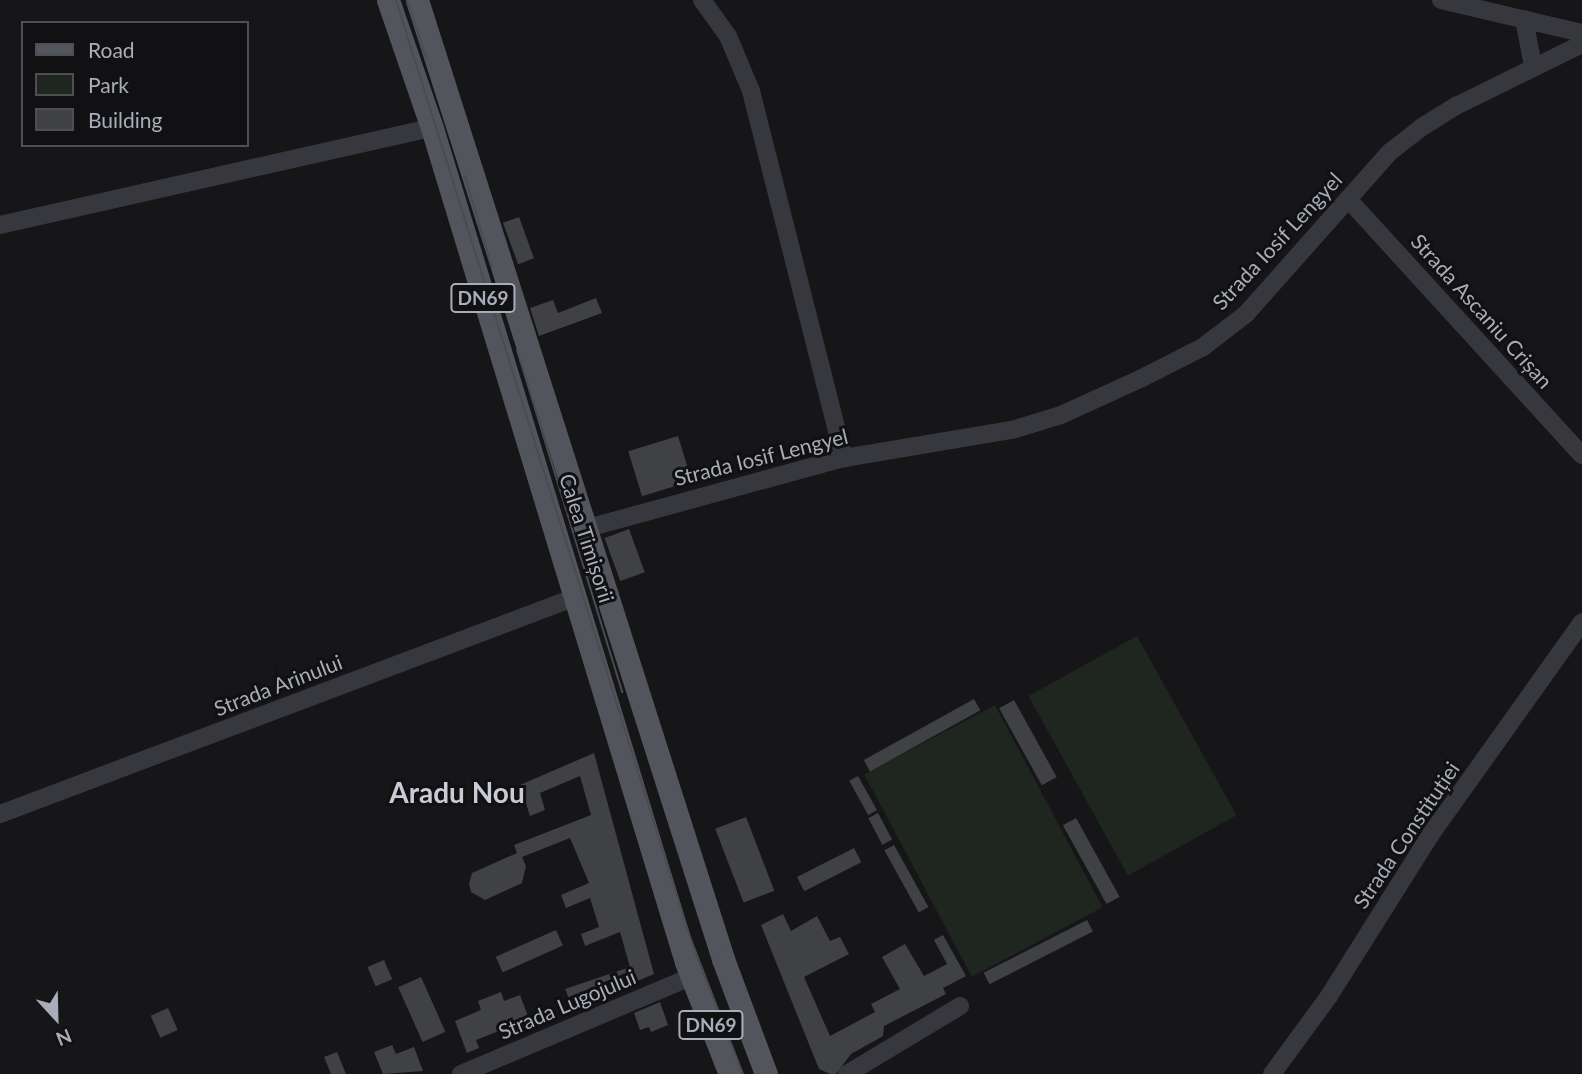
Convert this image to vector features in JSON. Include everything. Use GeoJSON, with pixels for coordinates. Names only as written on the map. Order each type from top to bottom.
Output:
{"type":"FeatureCollection","features":[{"type":"Feature","properties":{"kind":"main road","name":"Calea Timișorii"},"geometry":{"type":"LineString","coordinates":[[388,0],[432,128],[573,598],[691,976],[730,1074]]}},
{"type":"Feature","properties":{"kind":"main road","name":"Calea Timișorii"},"geometry":{"type":"LineString","coordinates":[[416,0],[723,959],[766,1074]]}},
{"type":"Feature","properties":{"kind":"street"},"geometry":{"type":"LineString","coordinates":[[702,0],[728,36],[751,92],[844,458]]}},
{"type":"Feature","properties":{"kind":"street"},"geometry":{"type":"LineString","coordinates":[[1441,0],[1582,33]]}},
{"type":"Feature","properties":{"kind":"street"},"geometry":{"type":"LineString","coordinates":[[1524,19],[1533,66]]}},
{"type":"Feature","properties":{"kind":"street","name":"Strada Iosif Lengyel"},"geometry":{"type":"LineString","coordinates":[[584,529],[844,458],[1012,430],[1061,415],[1140,379],[1203,347],[1246,314],[1390,152],[1422,127],[1533,66],[1582,44]]}},
{"type":"Feature","properties":{"kind":"street"},"geometry":{"type":"LineString","coordinates":[[0,225],[432,128]]}},
{"type":"Feature","properties":{"kind":"street","name":"Strada Ascaniu Crișan"},"geometry":{"type":"LineString","coordinates":[[1348,199],[1582,456]]}},
{"type":"Feature","properties":{"kind":"street","name":"Strada Arinului"},"geometry":{"type":"LineString","coordinates":[[0,814],[573,598]]}},
{"type":"Feature","properties":{"kind":"street","name":"Strada Constituției"},"geometry":{"type":"LineString","coordinates":[[1272,1074],[1329,996],[1431,834],[1582,622]]}},
{"type":"Feature","properties":{"kind":"street","name":"Strada Lugojului"},"geometry":{"type":"LineString","coordinates":[[461,1074],[691,976]]}},
{"type":"Feature","properties":{"kind":"street"},"geometry":{"type":"LineString","coordinates":[[847,1074],[960,1006]]}},
{"type":"Feature","properties":{"kind":"green space"},"geometry":{"type":"Polygon","coordinates":[[[1137,636],[1236,815],[1128,875],[1029,696],[1137,636]]]}},
{"type":"Feature","properties":{"kind":"green space"},"geometry":{"type":"Polygon","coordinates":[[[995,705],[1103,907],[972,977],[864,774],[995,705]]]}},
{"type":"Feature","properties":{"kind":"building"},"geometry":{"type":"Polygon","coordinates":[[[519,217],[534,258],[518,264],[503,223],[519,217]]]}},
{"type":"Feature","properties":{"kind":"building"},"geometry":{"type":"Polygon","coordinates":[[[596,298],[602,313],[539,336],[530,308],[553,300],[558,313],[596,298]]]}},
{"type":"Feature","properties":{"kind":"building"},"geometry":{"type":"Polygon","coordinates":[[[678,436],[692,481],[642,496],[628,451],[678,436]]]}},
{"type":"Feature","properties":{"kind":"building"},"geometry":{"type":"Polygon","coordinates":[[[629,529],[645,572],[620,581],[605,538],[629,529]]]}},
{"type":"Feature","properties":{"kind":"building"},"geometry":{"type":"Polygon","coordinates":[[[974,699],[980,710],[870,771],[864,760],[974,699]]]}},
{"type":"Feature","properties":{"kind":"building"},"geometry":{"type":"Polygon","coordinates":[[[1014,700],[1057,777],[1042,785],[999,708],[1014,700]]]}},
{"type":"Feature","properties":{"kind":"building"},"geometry":{"type":"Polygon","coordinates":[[[594,753],[654,974],[573,1008],[565,989],[630,967],[620,932],[585,946],[581,934],[599,927],[590,898],[566,908],[561,895],[589,883],[570,838],[522,857],[526,866],[522,883],[485,900],[471,892],[469,884],[472,873],[517,853],[514,845],[591,815],[580,776],[540,793],[545,810],[530,816],[520,785],[594,753]]]}},
{"type":"Feature","properties":{"kind":"building"},"geometry":{"type":"Polygon","coordinates":[[[858,776],[877,810],[868,815],[849,781],[858,776]]]}},
{"type":"Feature","properties":{"kind":"building"},"geometry":{"type":"Polygon","coordinates":[[[878,813],[892,839],[882,845],[868,818],[878,813]]]}},
{"type":"Feature","properties":{"kind":"building"},"geometry":{"type":"Polygon","coordinates":[[[746,817],[774,891],[744,903],[715,829],[746,817]]]}},
{"type":"Feature","properties":{"kind":"building"},"geometry":{"type":"Polygon","coordinates":[[[1076,818],[1120,897],[1107,904],[1063,825],[1076,818]]]}},
{"type":"Feature","properties":{"kind":"building"},"geometry":{"type":"Polygon","coordinates":[[[894,845],[928,907],[919,912],[884,850],[894,845]]]}},
{"type":"Feature","properties":{"kind":"building"},"geometry":{"type":"Polygon","coordinates":[[[854,848],[861,862],[804,891],[797,877],[854,848]]]}},
{"type":"Feature","properties":{"kind":"building"},"geometry":{"type":"Polygon","coordinates":[[[783,914],[791,931],[817,916],[830,941],[840,937],[849,954],[804,977],[830,1036],[875,1012],[871,1004],[900,989],[882,957],[905,944],[924,976],[947,964],[934,940],[943,935],[966,976],[943,988],[946,994],[884,1026],[883,1036],[851,1054],[836,1074],[830,1074],[819,1069],[761,925],[783,914]]]}},
{"type":"Feature","properties":{"kind":"building"},"geometry":{"type":"Polygon","coordinates":[[[1087,920],[1093,932],[990,984],[984,973],[1087,920]]]}},
{"type":"Feature","properties":{"kind":"building"},"geometry":{"type":"Polygon","coordinates":[[[556,930],[563,946],[503,972],[496,957],[556,930]]]}},
{"type":"Feature","properties":{"kind":"building"},"geometry":{"type":"Polygon","coordinates":[[[384,960],[392,979],[376,986],[367,967],[384,960]]]}},
{"type":"Feature","properties":{"kind":"building"},"geometry":{"type":"Polygon","coordinates":[[[421,977],[445,1032],[423,1042],[398,987],[421,977]]]}},
{"type":"Feature","properties":{"kind":"building"},"geometry":{"type":"Polygon","coordinates":[[[501,992],[504,1001],[520,995],[529,1019],[476,1040],[479,1048],[467,1053],[455,1021],[481,1010],[478,1001],[501,992]]]}},
{"type":"Feature","properties":{"kind":"building"},"geometry":{"type":"Polygon","coordinates":[[[660,1002],[668,1025],[651,1032],[649,1027],[640,1030],[634,1013],[660,1002]]]}},
{"type":"Feature","properties":{"kind":"building"},"geometry":{"type":"Polygon","coordinates":[[[168,1008],[178,1030],[160,1038],[151,1016],[168,1008]]]}},
{"type":"Feature","properties":{"kind":"building"},"geometry":{"type":"Polygon","coordinates":[[[392,1045],[396,1054],[414,1047],[423,1071],[383,1074],[374,1052],[392,1045]]]}},
{"type":"Feature","properties":{"kind":"building"},"geometry":{"type":"Polygon","coordinates":[[[337,1052],[346,1074],[331,1074],[324,1057],[337,1052]]]}},
{"type":"Feature","properties":{"kind":"tram line"},"geometry":{"type":"LineString","coordinates":[[396,0],[690,937],[743,1074]]}},
{"type":"Feature","properties":{"kind":"tram line"},"geometry":{"type":"LineString","coordinates":[[407,0],[427,60]]}},
{"type":"Feature","properties":{"kind":"tram line"},"geometry":{"type":"LineString","coordinates":[[465,176],[492,267]]}},
{"type":"Feature","properties":{"kind":"tram line"},"geometry":{"type":"LineString","coordinates":[[517,350],[622,692]]}},
{"type":"Feature","properties":{"kind":"district","name":"Aradu Nou"},"geometry":{"type":"Point","coordinates":[457,792]}}]}
